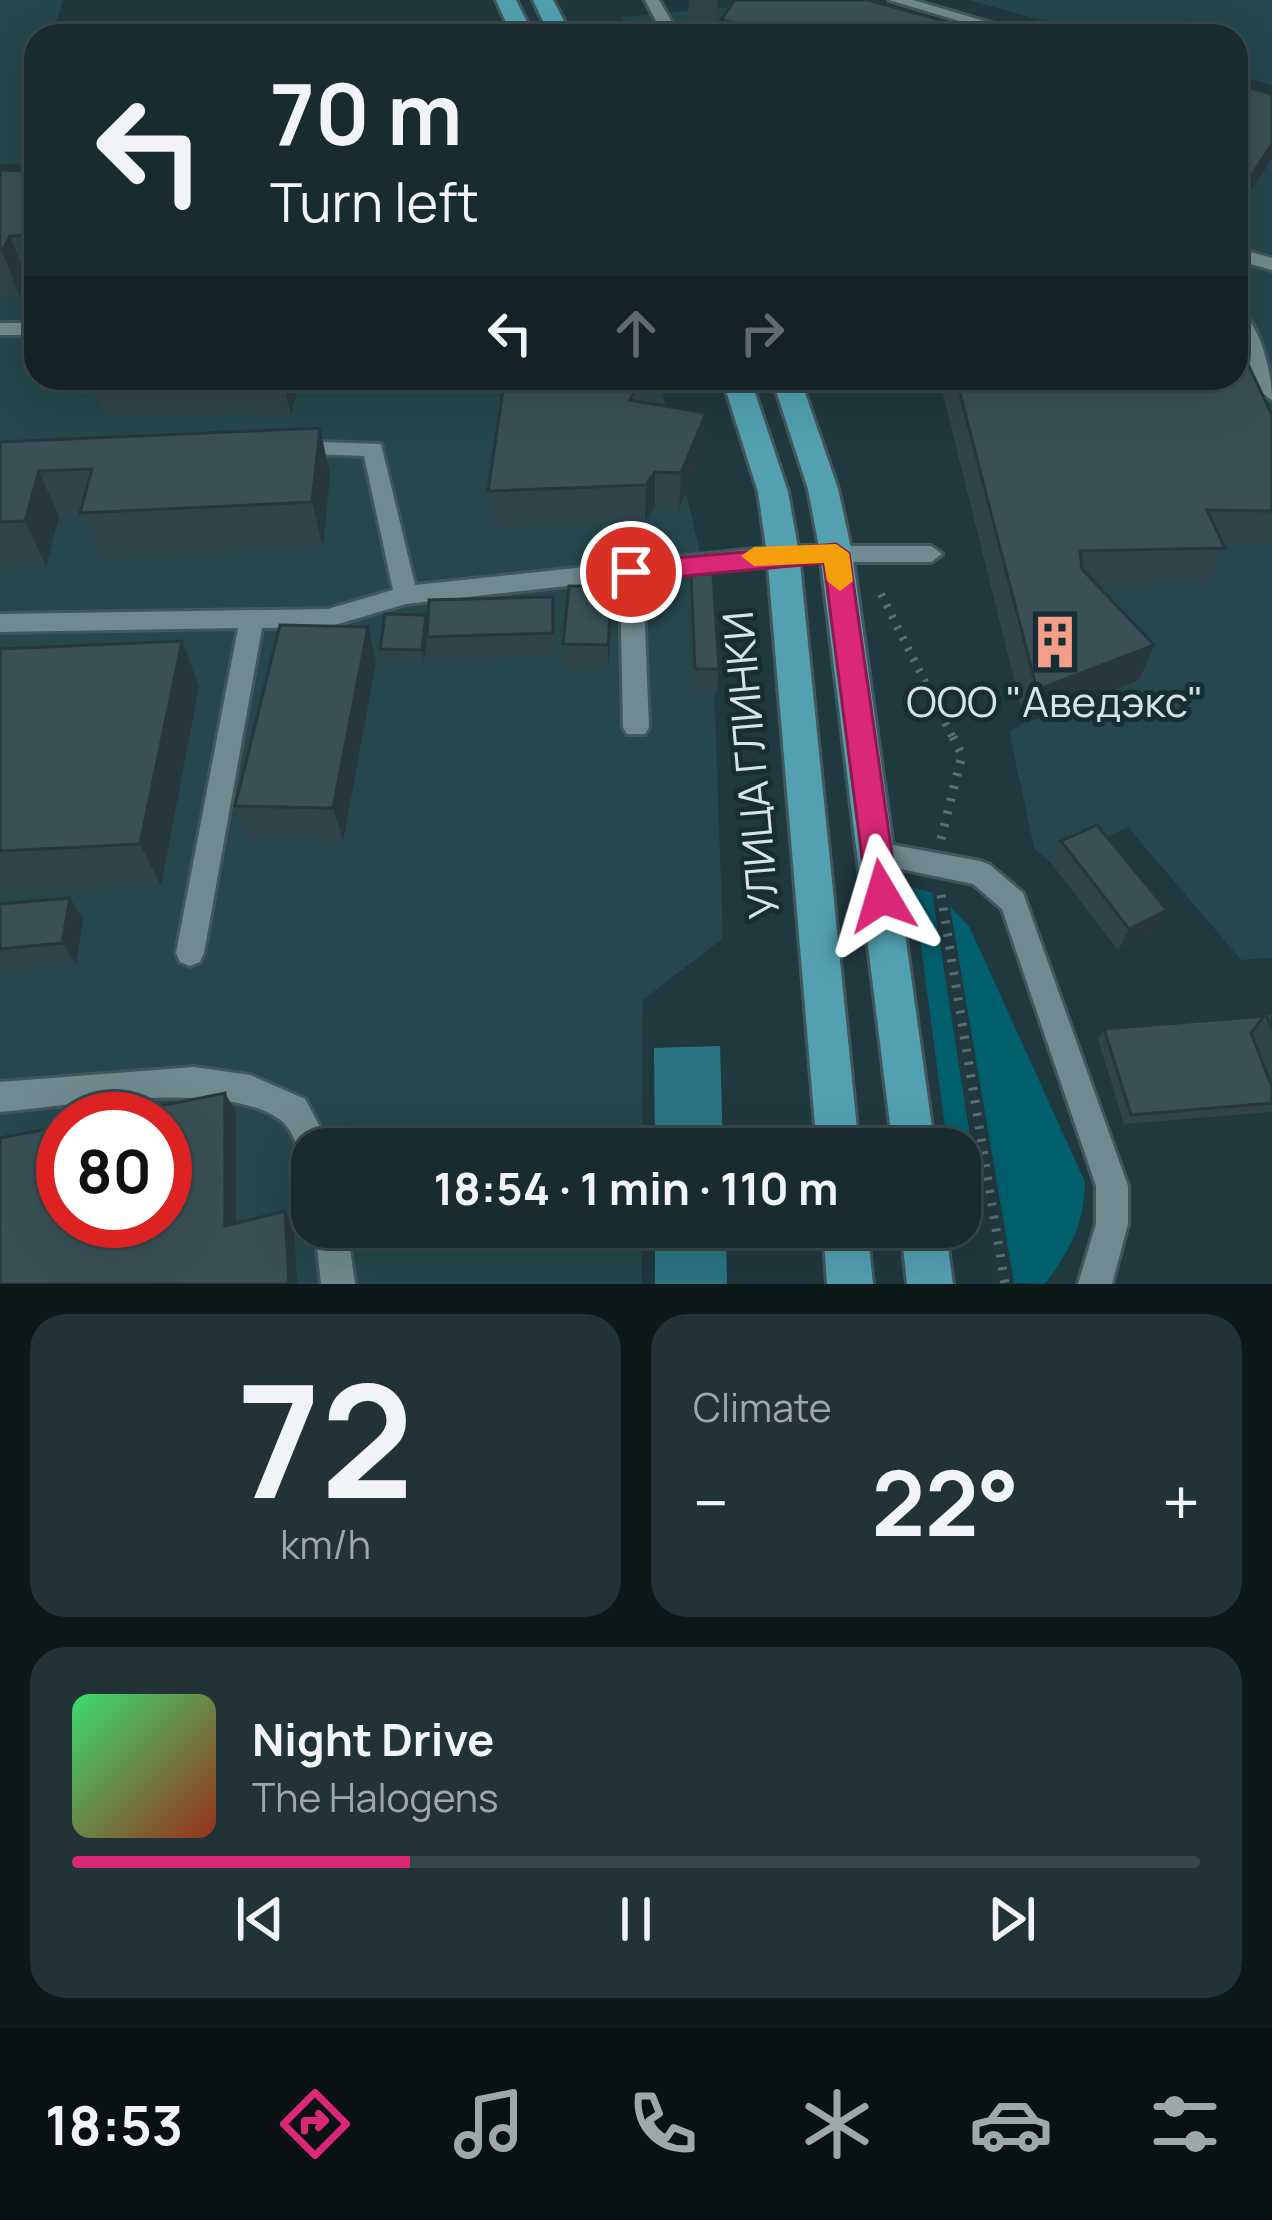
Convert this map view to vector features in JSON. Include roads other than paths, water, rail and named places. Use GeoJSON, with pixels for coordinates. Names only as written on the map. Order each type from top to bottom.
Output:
{"type":"FeatureCollection","features":[{"type":"Feature","properties":{"kind":"highway","name":"УЛИЦА ГЛИНКИ"},"geometry":{"type":"LineString","coordinates":[[740,390],[773,492],[783,554],[836,1128]]}},
{"type":"Feature","properties":{"kind":"highway"},"geometry":{"type":"LineString","coordinates":[[790,390],[823,489],[836,553],[911,1128]]}},
{"type":"Feature","properties":{"kind":"highway"},"geometry":{"type":"LineString","coordinates":[[847,1248],[850,1284]]}},
{"type":"Feature","properties":{"kind":"highway"},"geometry":{"type":"LineString","coordinates":[[926,1248],[930,1284]]}},
{"type":"Feature","properties":{"kind":"lane"},"geometry":{"type":"LineString","coordinates":[[543,0],[554,0]]}},
{"type":"Feature","properties":{"kind":"lane"},"geometry":{"type":"LineString","coordinates":[[896,0],[983,24]]}},
{"type":"Feature","properties":{"kind":"lane"},"geometry":{"type":"LineString","coordinates":[[1248,340],[1272,393]]}},
{"type":"Feature","properties":{"kind":"lane"},"geometry":{"type":"LineString","coordinates":[[257,447],[374,448],[406,595]]}},
{"type":"Feature","properties":{"kind":"lane"},"geometry":{"type":"LineString","coordinates":[[0,623],[328,619],[406,595],[783,554],[931,554]]}},
{"type":"Feature","properties":{"kind":"lane"},"geometry":{"type":"LineString","coordinates":[[631,572],[637,727]]}},
{"type":"Feature","properties":{"kind":"lane"},"geometry":{"type":"LineString","coordinates":[[190,953],[251,621]]}},
{"type":"Feature","properties":{"kind":"lane"},"geometry":{"type":"LineString","coordinates":[[877,854],[980,873],[1013,902],[1112,1186],[1112,1224],[1095,1284]]}},
{"type":"Feature","properties":{"kind":"lane"},"geometry":{"type":"LineString","coordinates":[[0,1097],[222,1084],[294,1110],[304,1128]]}},
{"type":"Feature","properties":{"kind":"lane"},"geometry":{"type":"LineString","coordinates":[[334,1248],[338,1284]]}},
{"type":"Feature","properties":{"kind":"place","name":"ООО \"Аведэкс\""},"geometry":{"type":"Point","coordinates":[1055,642]}}]}
